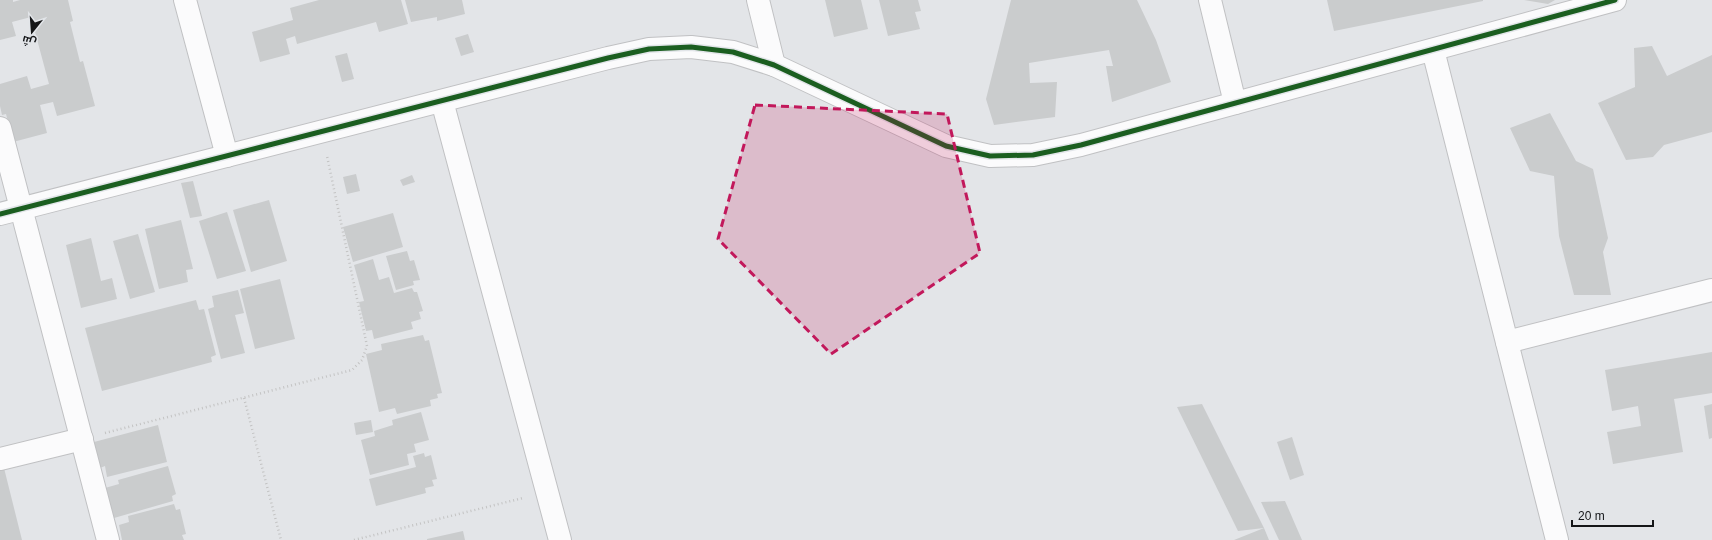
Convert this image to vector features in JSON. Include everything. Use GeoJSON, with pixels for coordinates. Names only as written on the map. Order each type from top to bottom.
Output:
{"type":"FeatureCollection","features":[{"type":"Feature","properties":{"kind":"street"},"geometry":{"type":"LineString","coordinates":[[185,0],[227,156]]}},
{"type":"Feature","properties":{"kind":"street"},"geometry":{"type":"LineString","coordinates":[[758,0],[774,65]]}},
{"type":"Feature","properties":{"kind":"street"},"geometry":{"type":"LineString","coordinates":[[1210,0],[1235,103]]}},
{"type":"Feature","properties":{"kind":"street"},"geometry":{"type":"LineString","coordinates":[[0,214],[649,49],[691,47],[733,52],[774,65],[946,146],[990,156],[1033,154],[1081,145],[1615,0]]}},
{"type":"Feature","properties":{"kind":"street"},"geometry":{"type":"LineString","coordinates":[[1432,50],[1557,540]]}},
{"type":"Feature","properties":{"kind":"street"},"geometry":{"type":"LineString","coordinates":[[442,101],[560,540]]}},
{"type":"Feature","properties":{"kind":"street"},"geometry":{"type":"LineString","coordinates":[[0,128],[108,540]]}},
{"type":"Feature","properties":{"kind":"street"},"geometry":{"type":"LineString","coordinates":[[1507,342],[1712,290]]}},
{"type":"Feature","properties":{"kind":"street"},"geometry":{"type":"LineString","coordinates":[[0,459],[82,439]]}},
{"type":"Feature","properties":{"kind":"path"},"geometry":{"type":"LineString","coordinates":[[82,439],[352,370],[362,360],[367,346],[322,132]]}},
{"type":"Feature","properties":{"kind":"path"},"geometry":{"type":"LineString","coordinates":[[244,398],[282,540]]}},
{"type":"Feature","properties":{"kind":"path"},"geometry":{"type":"LineString","coordinates":[[354,540],[547,492]]}},
{"type":"Feature","properties":{"kind":"highlighted area"},"geometry":{"type":"Polygon","coordinates":[[[755,105],[947,114],[980,253],[831,354],[718,239],[755,105]]]}},
{"type":"Feature","properties":{"kind":"building"},"geometry":{"type":"Polygon","coordinates":[[[0,0],[13,0],[13,2],[20,0],[68,0],[73,21],[70,22],[80,62],[83,61],[95,106],[57,116],[53,102],[40,105],[47,133],[13,142],[6,114],[2,115],[0,106],[0,84],[27,76],[31,89],[49,84],[31,17],[12,22],[16,36],[0,40],[0,0]]]}},
{"type":"Feature","properties":{"kind":"building"},"geometry":{"type":"Polygon","coordinates":[[[319,0],[401,0],[408,24],[379,32],[376,22],[297,44],[295,36],[286,39],[290,54],[260,62],[252,32],[293,20],[290,8],[319,0]]]}},
{"type":"Feature","properties":{"kind":"building"},"geometry":{"type":"Polygon","coordinates":[[[405,0],[462,0],[465,14],[437,21],[437,17],[411,22],[405,0]]]}},
{"type":"Feature","properties":{"kind":"building"},"geometry":{"type":"Polygon","coordinates":[[[825,0],[861,0],[868,29],[834,37],[825,0]]]}},
{"type":"Feature","properties":{"kind":"building"},"geometry":{"type":"Polygon","coordinates":[[[879,0],[918,0],[921,11],[915,12],[920,29],[888,36],[879,0]]]}},
{"type":"Feature","properties":{"kind":"building"},"geometry":{"type":"Polygon","coordinates":[[[1011,0],[1137,0],[1156,40],[1171,82],[1112,102],[1106,66],[1113,66],[1109,50],[1029,63],[1030,83],[1057,82],[1055,117],[994,125],[986,99],[1011,0]]]}},
{"type":"Feature","properties":{"kind":"building"},"geometry":{"type":"Polygon","coordinates":[[[1327,0],[1483,0],[1483,1],[1334,31],[1327,0]]]}},
{"type":"Feature","properties":{"kind":"building"},"geometry":{"type":"Polygon","coordinates":[[[1524,0],[1555,0],[1548,4],[1524,0]]]}},
{"type":"Feature","properties":{"kind":"building"},"geometry":{"type":"Polygon","coordinates":[[[468,34],[474,52],[461,56],[455,38],[468,34]]]}},
{"type":"Feature","properties":{"kind":"building"},"geometry":{"type":"Polygon","coordinates":[[[1652,46],[1667,76],[1712,55],[1712,132],[1664,145],[1653,157],[1626,160],[1598,103],[1635,87],[1634,48],[1652,46]]]}},
{"type":"Feature","properties":{"kind":"building"},"geometry":{"type":"Polygon","coordinates":[[[347,53],[354,79],[342,82],[335,56],[347,53]]]}},
{"type":"Feature","properties":{"kind":"building"},"geometry":{"type":"Polygon","coordinates":[[[1550,113],[1576,161],[1593,169],[1608,238],[1603,252],[1611,295],[1574,295],[1559,236],[1554,176],[1530,171],[1510,128],[1550,113]]]}},
{"type":"Feature","properties":{"kind":"building"},"geometry":{"type":"Polygon","coordinates":[[[356,174],[360,191],[347,194],[343,177],[356,174]]]}},
{"type":"Feature","properties":{"kind":"building"},"geometry":{"type":"Polygon","coordinates":[[[412,175],[415,182],[403,186],[400,180],[412,175]]]}},
{"type":"Feature","properties":{"kind":"building"},"geometry":{"type":"Polygon","coordinates":[[[193,181],[202,216],[190,218],[181,183],[193,181]]]}},
{"type":"Feature","properties":{"kind":"building"},"geometry":{"type":"Polygon","coordinates":[[[269,200],[287,261],[251,272],[233,210],[269,200]]]}},
{"type":"Feature","properties":{"kind":"building"},"geometry":{"type":"Polygon","coordinates":[[[227,212],[246,271],[217,279],[199,221],[227,212]]]}},
{"type":"Feature","properties":{"kind":"building"},"geometry":{"type":"Polygon","coordinates":[[[393,213],[403,247],[353,262],[343,227],[393,213]]]}},
{"type":"Feature","properties":{"kind":"building"},"geometry":{"type":"Polygon","coordinates":[[[181,220],[193,269],[186,270],[188,282],[159,289],[145,229],[181,220]]]}},
{"type":"Feature","properties":{"kind":"building"},"geometry":{"type":"Polygon","coordinates":[[[138,234],[155,292],[130,299],[113,241],[138,234]]]}},
{"type":"Feature","properties":{"kind":"building"},"geometry":{"type":"Polygon","coordinates":[[[91,238],[101,281],[112,278],[117,299],[81,308],[66,245],[91,238]]]}},
{"type":"Feature","properties":{"kind":"building"},"geometry":{"type":"Polygon","coordinates":[[[407,251],[410,261],[414,260],[420,280],[413,281],[414,285],[396,290],[386,256],[407,251]]]}},
{"type":"Feature","properties":{"kind":"building"},"geometry":{"type":"Polygon","coordinates":[[[373,259],[379,280],[389,277],[394,293],[412,288],[414,292],[417,292],[423,311],[419,312],[421,319],[411,322],[413,329],[374,339],[372,330],[366,331],[359,302],[364,301],[354,265],[373,259]]]}},
{"type":"Feature","properties":{"kind":"building"},"geometry":{"type":"Polygon","coordinates":[[[280,279],[295,339],[255,349],[240,289],[280,279]]]}},
{"type":"Feature","properties":{"kind":"building"},"geometry":{"type":"Polygon","coordinates":[[[238,290],[244,313],[235,315],[245,353],[221,359],[208,309],[214,307],[212,296],[238,290]]]}},
{"type":"Feature","properties":{"kind":"building"},"geometry":{"type":"Polygon","coordinates":[[[196,300],[199,310],[204,309],[216,355],[211,357],[212,362],[102,391],[85,328],[196,300]]]}},
{"type":"Feature","properties":{"kind":"building"},"geometry":{"type":"Polygon","coordinates":[[[423,335],[425,341],[429,340],[442,393],[437,394],[438,398],[430,400],[431,406],[397,414],[395,408],[379,412],[366,354],[382,350],[381,344],[423,335]]]}},
{"type":"Feature","properties":{"kind":"building"},"geometry":{"type":"Polygon","coordinates":[[[1712,352],[1712,393],[1674,399],[1683,452],[1613,464],[1607,432],[1641,426],[1638,406],[1612,411],[1605,370],[1712,352]]]}},
{"type":"Feature","properties":{"kind":"building"},"geometry":{"type":"Polygon","coordinates":[[[1202,404],[1264,528],[1238,531],[1177,407],[1202,404]]]}},
{"type":"Feature","properties":{"kind":"building"},"geometry":{"type":"Polygon","coordinates":[[[1712,404],[1712,438],[1709,439],[1704,406],[1712,404]]]}},
{"type":"Feature","properties":{"kind":"building"},"geometry":{"type":"Polygon","coordinates":[[[421,412],[429,440],[414,444],[416,452],[407,454],[409,465],[370,475],[361,440],[375,436],[374,431],[393,425],[392,420],[421,412]]]}},
{"type":"Feature","properties":{"kind":"building"},"geometry":{"type":"Polygon","coordinates":[[[371,420],[373,432],[356,435],[354,423],[371,420]]]}},
{"type":"Feature","properties":{"kind":"building"},"geometry":{"type":"Polygon","coordinates":[[[158,425],[167,462],[107,477],[105,466],[100,468],[94,442],[158,425]]]}},
{"type":"Feature","properties":{"kind":"building"},"geometry":{"type":"Polygon","coordinates":[[[1292,437],[1304,475],[1290,480],[1277,442],[1292,437]]]}},
{"type":"Feature","properties":{"kind":"building"},"geometry":{"type":"Polygon","coordinates":[[[424,453],[425,457],[431,455],[437,479],[432,480],[434,486],[425,488],[426,493],[376,506],[369,479],[416,467],[413,456],[424,453]]]}},
{"type":"Feature","properties":{"kind":"building"},"geometry":{"type":"Polygon","coordinates":[[[0,464],[3,464],[22,540],[0,540],[0,464]]]}},
{"type":"Feature","properties":{"kind":"building"},"geometry":{"type":"Polygon","coordinates":[[[168,466],[176,494],[172,496],[173,501],[114,518],[105,488],[119,484],[118,480],[168,466]]]}},
{"type":"Feature","properties":{"kind":"building"},"geometry":{"type":"Polygon","coordinates":[[[1285,501],[1302,540],[1279,540],[1261,502],[1285,501]]]}},
{"type":"Feature","properties":{"kind":"building"},"geometry":{"type":"Polygon","coordinates":[[[174,504],[176,510],[180,509],[186,534],[182,535],[184,540],[122,540],[119,525],[129,522],[128,516],[174,504]]]}},
{"type":"Feature","properties":{"kind":"building"},"geometry":{"type":"Polygon","coordinates":[[[1264,528],[1269,540],[1234,540],[1264,528]]]}},
{"type":"Feature","properties":{"kind":"building"},"geometry":{"type":"Polygon","coordinates":[[[463,531],[465,540],[427,540],[427,539],[463,531]]]}},
{"type":"Feature","properties":{"kind":"cycle path"},"geometry":{"type":"LineString","coordinates":[[0,214],[608,58],[649,49],[691,47],[733,52],[774,65],[946,146],[990,156],[1033,155],[1081,145],[1615,0]]}}]}
